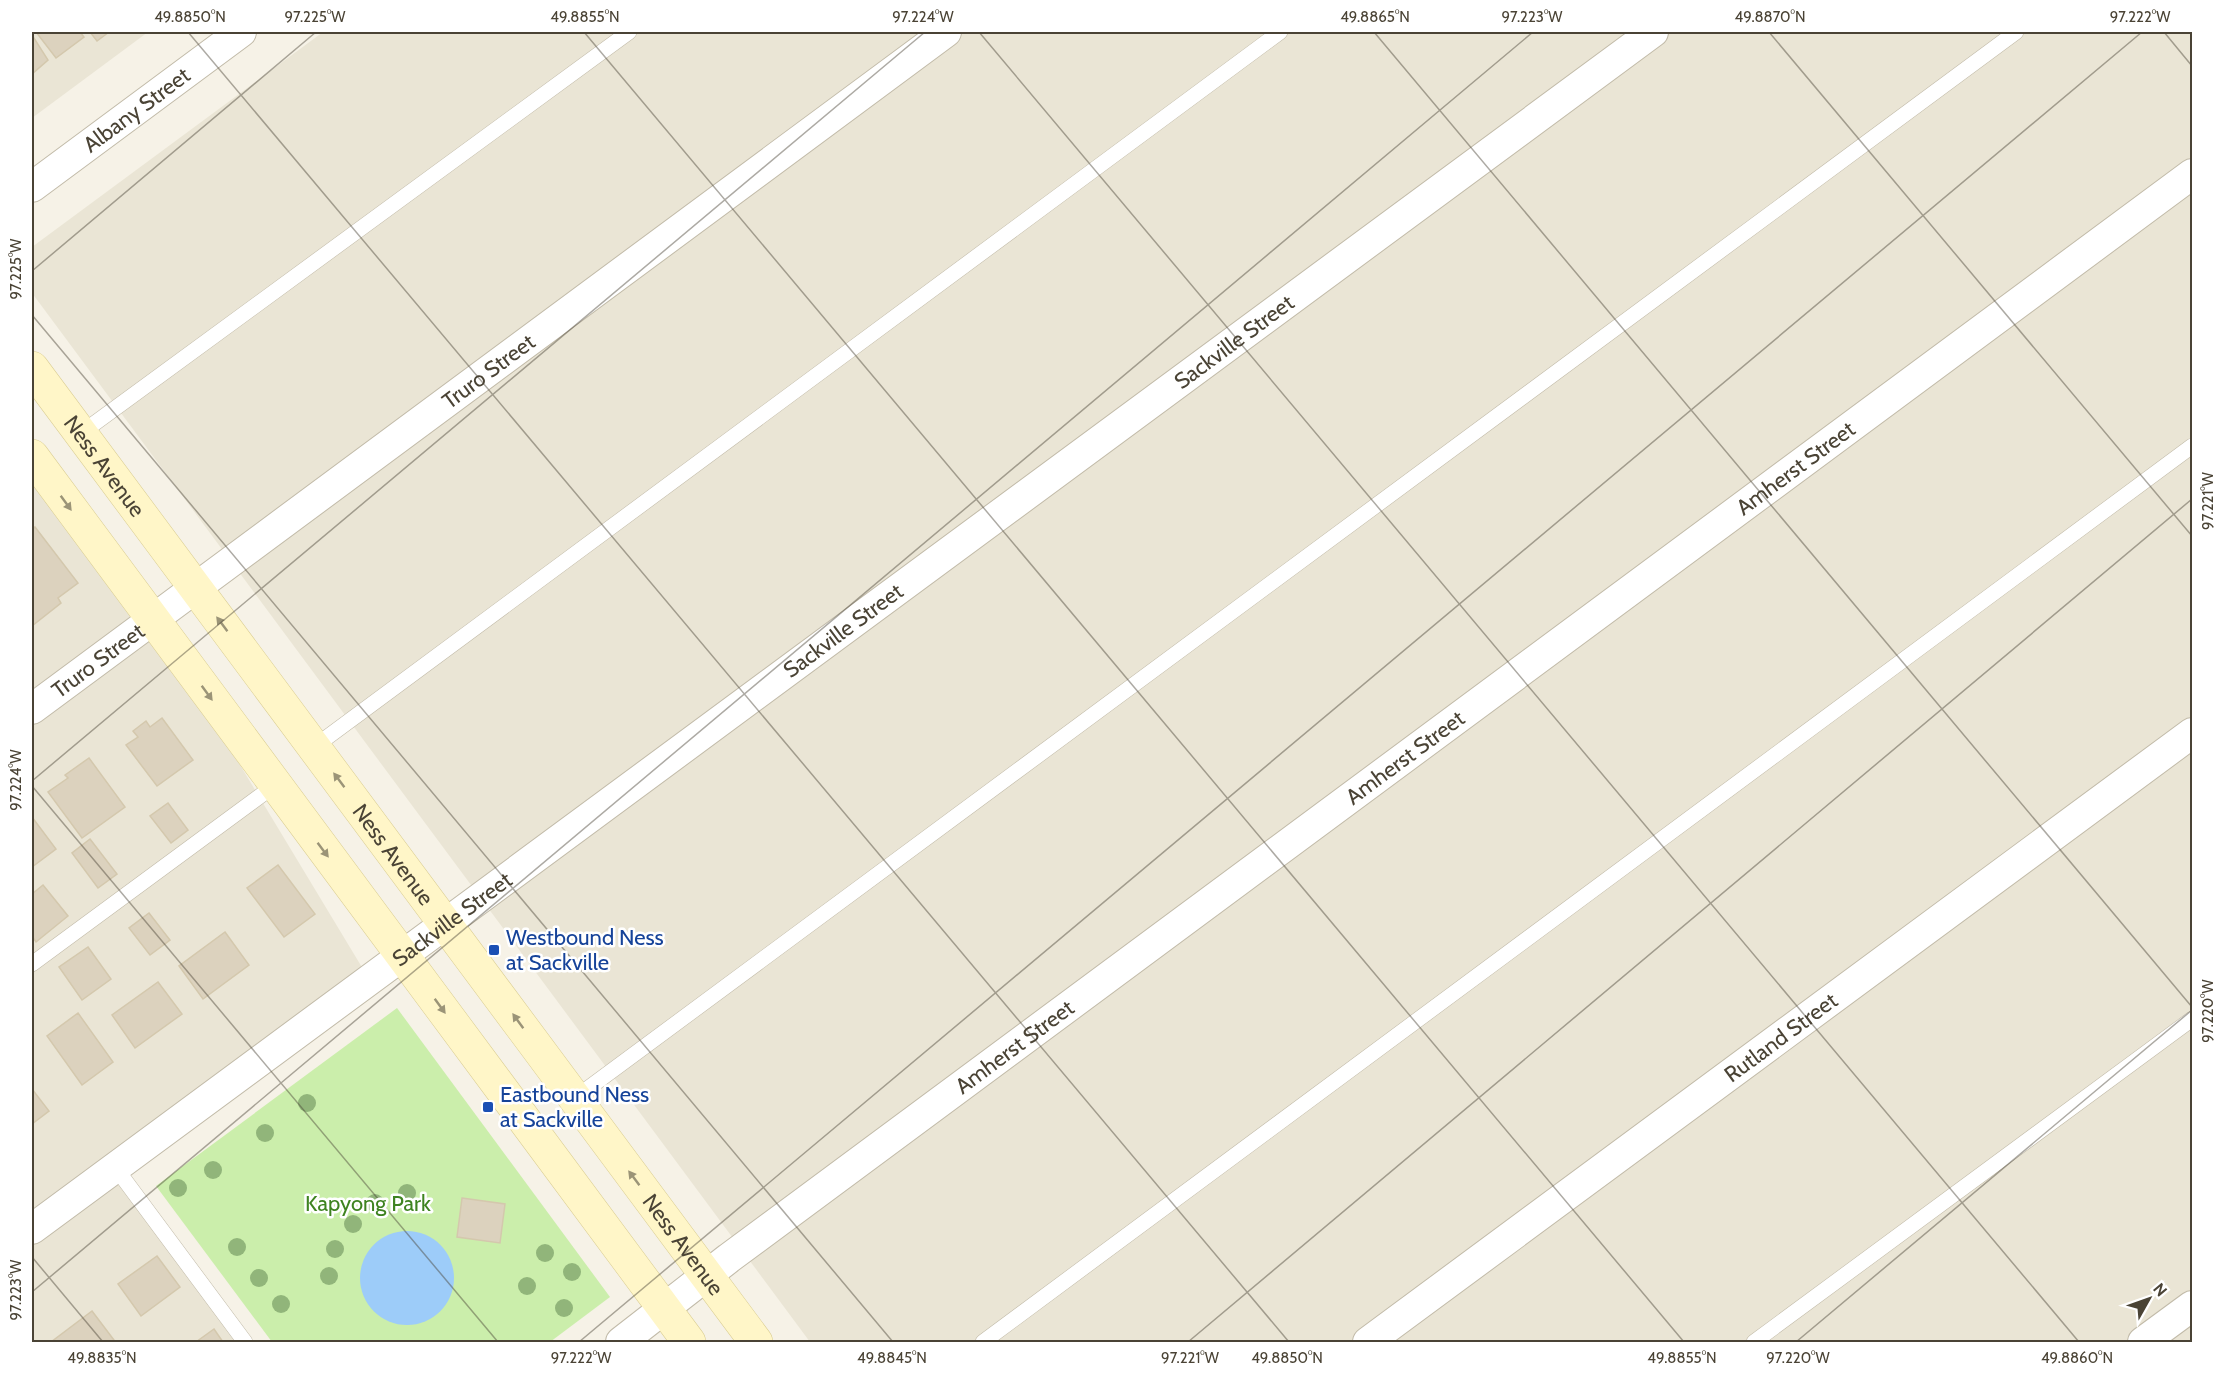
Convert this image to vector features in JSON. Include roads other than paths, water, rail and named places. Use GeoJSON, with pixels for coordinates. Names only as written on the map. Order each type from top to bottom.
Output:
{"type":"FeatureCollection","features":[{"type":"Feature","properties":{"kind":"main road","name":"Ness Avenue"},"geometry":{"type":"LineString","coordinates":[[32,368],[447,923],[756,1342]]}},
{"type":"Feature","properties":{"kind":"main road"},"geometry":{"type":"LineString","coordinates":[[34,464],[402,955],[688,1342]]}},
{"type":"Feature","properties":{"kind":"street","name":"Albany Street"},"geometry":{"type":"LineString","coordinates":[[32,187],[241,32]]}},
{"type":"Feature","properties":{"kind":"street","name":"Truro Street"},"geometry":{"type":"LineString","coordinates":[[32,709],[946,32]]}},
{"type":"Feature","properties":{"kind":"street","name":"Sackville Street"},"geometry":{"type":"LineString","coordinates":[[32,1229],[1653,32]]}},
{"type":"Feature","properties":{"kind":"street","name":"Amherst Street"},"geometry":{"type":"LineString","coordinates":[[621,1342],[739,1251],[2193,174]]}},
{"type":"Feature","properties":{"kind":"street","name":"Rutland Street"},"geometry":{"type":"LineString","coordinates":[[1368,1342],[2193,733]]}},
{"type":"Feature","properties":{"kind":"street"},"geometry":{"type":"LineString","coordinates":[[2143,1342],[2193,1306]]}},
{"type":"Feature","properties":{"kind":"lane"},"geometry":{"type":"LineString","coordinates":[[80,434],[629,32]]}},
{"type":"Feature","properties":{"kind":"lane"},"geometry":{"type":"LineString","coordinates":[[314,747],[1280,32]]}},
{"type":"Feature","properties":{"kind":"lane"},"geometry":{"type":"LineString","coordinates":[[575,1098],[2016,32]]}},
{"type":"Feature","properties":{"kind":"lane"},"geometry":{"type":"LineString","coordinates":[[983,1342],[2193,446]]}},
{"type":"Feature","properties":{"kind":"lane"},"geometry":{"type":"LineString","coordinates":[[32,964],[275,785]]}},
{"type":"Feature","properties":{"kind":"lane"},"geometry":{"type":"LineString","coordinates":[[1754,1342],[2193,1019]]}},
{"type":"Feature","properties":{"kind":"lane"},"geometry":{"type":"LineString","coordinates":[[115,1167],[245,1342]]}},
{"type":"Feature","properties":{"kind":"water"},"geometry":{"type":"Polygon","coordinates":[[[407,1231],[425,1234],[440,1245],[451,1260],[454,1278],[451,1296],[440,1311],[425,1322],[407,1325],[389,1322],[374,1311],[363,1296],[360,1278],[363,1260],[374,1245],[389,1234],[407,1231]]]}},
{"type":"Feature","properties":{"kind":"place","name":"Westbound Ness at Sackville"},"geometry":{"type":"Point","coordinates":[494,950]}},
{"type":"Feature","properties":{"kind":"place","name":"Eastbound Ness at Sackville"},"geometry":{"type":"Point","coordinates":[488,1107]}},
{"type":"Feature","properties":{"kind":"park label","name":"Kapyong Park"},"geometry":{"type":"Point","coordinates":[368,1203]}}]}
